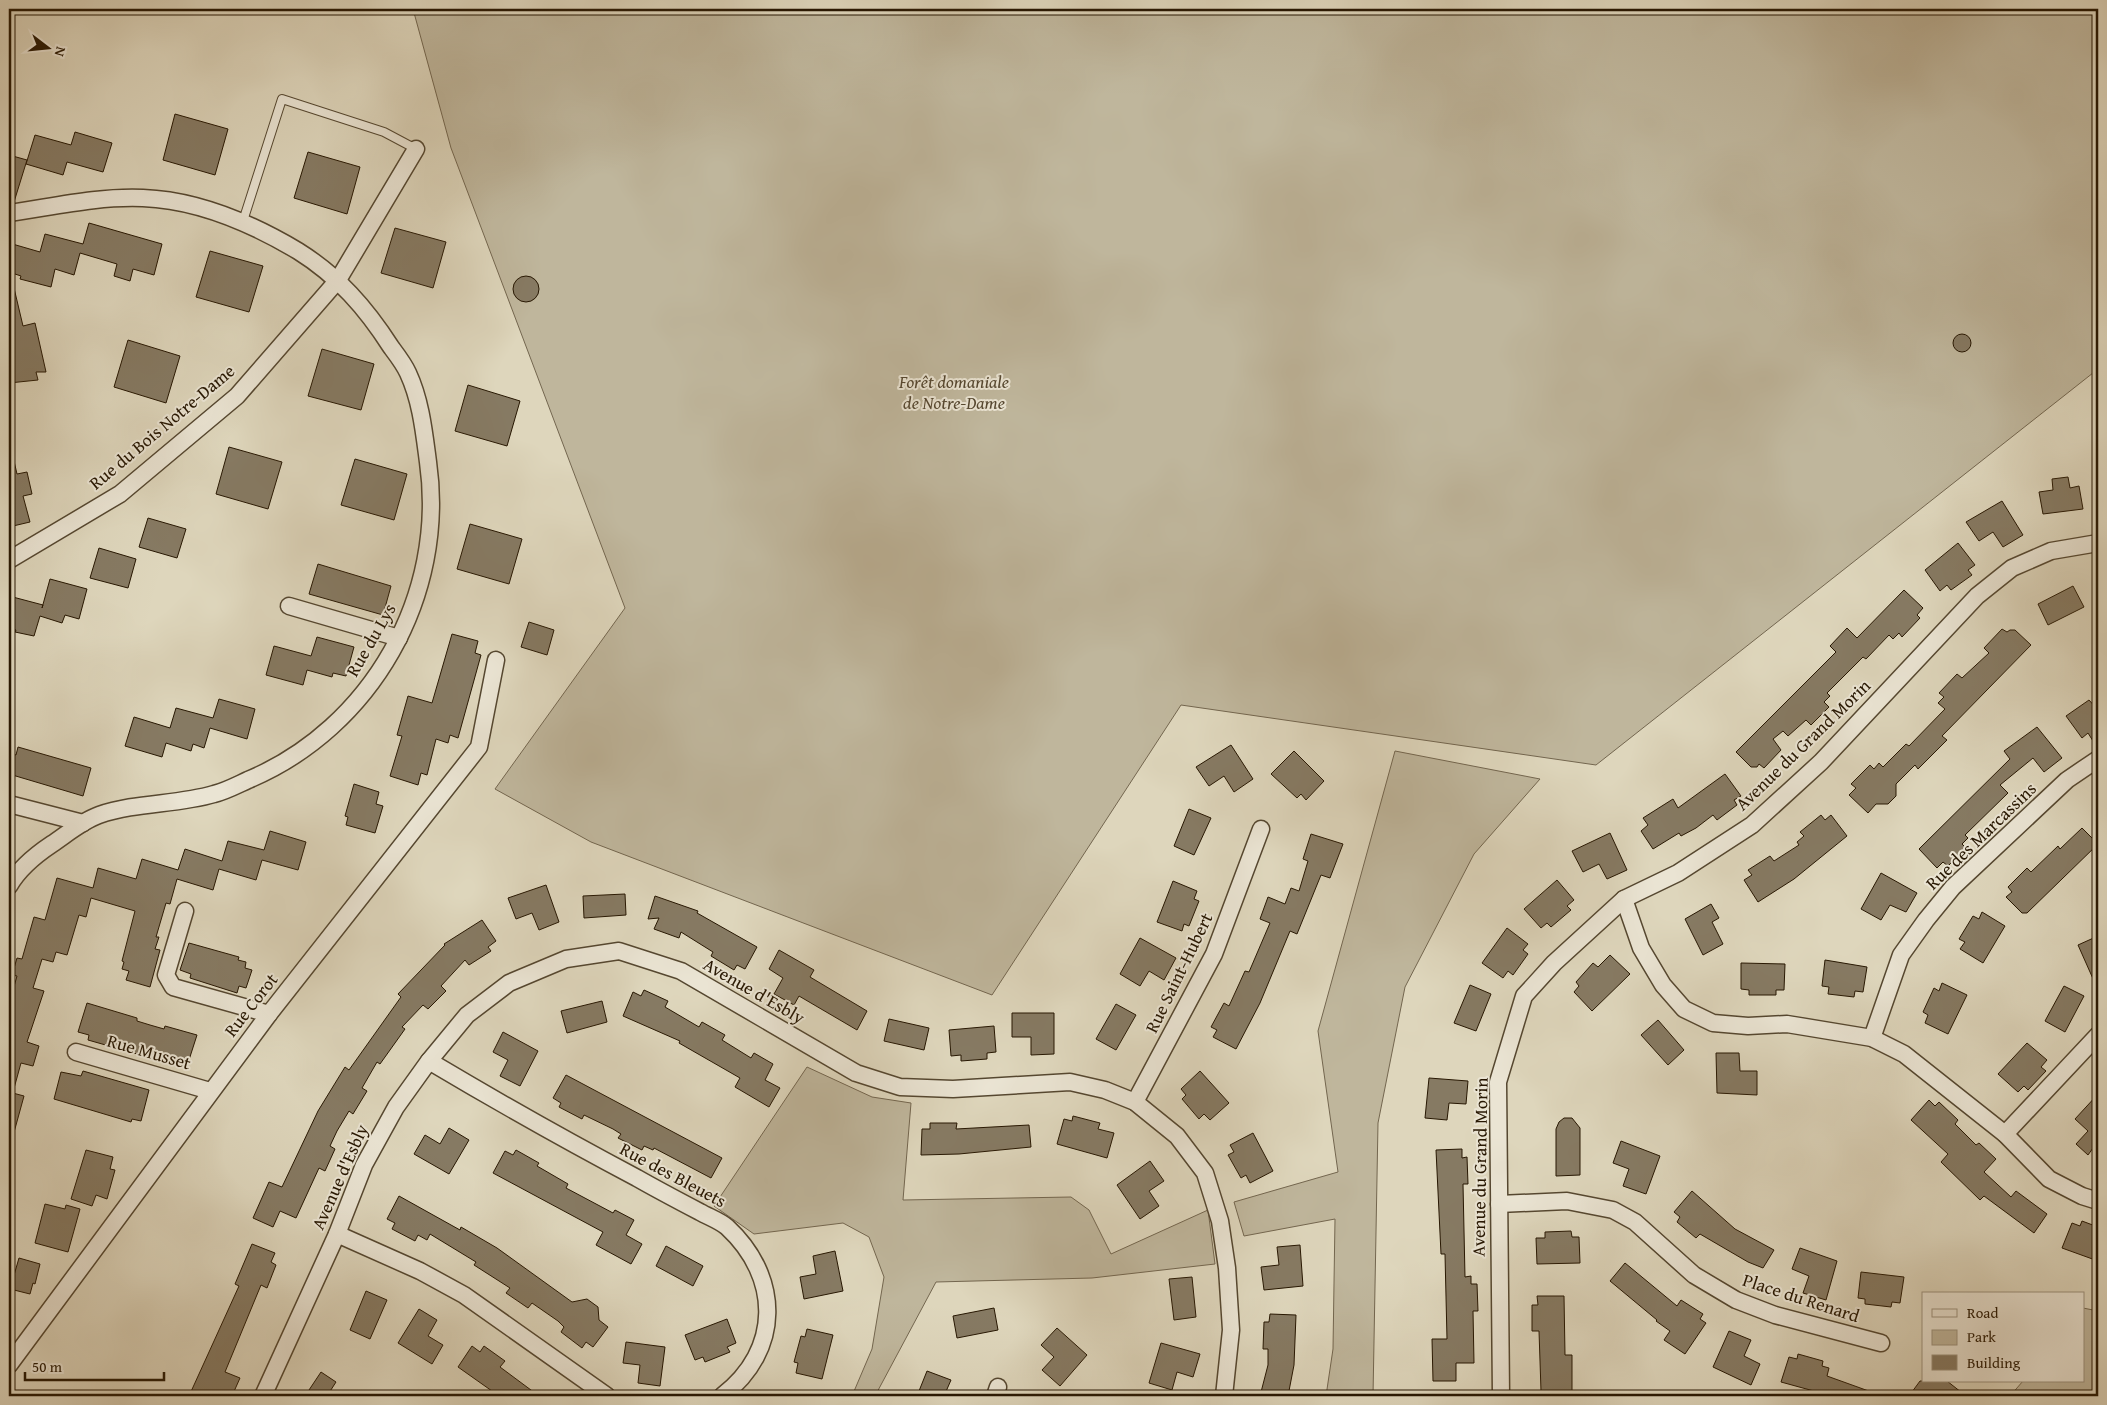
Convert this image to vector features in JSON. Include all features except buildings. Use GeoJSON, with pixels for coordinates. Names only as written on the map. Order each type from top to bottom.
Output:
{"type":"FeatureCollection","features":[{"type":"Feature","properties":{"kind":"street","name":"Rue du Bois Notre-Dame"},"geometry":{"type":"LineString","coordinates":[[9,560],[120,494],[237,396],[338,280],[416,149]]}},
{"type":"Feature","properties":{"kind":"street","name":"Rue du Lys"},"geometry":{"type":"LineString","coordinates":[[9,213],[100,200],[143,198],[189,204],[243,221],[318,264],[338,280],[373,320],[408,371],[422,414],[432,494],[430,544],[419,591],[399,638],[375,680],[341,718],[304,750],[264,774],[214,794],[99,815],[83,823],[42,851],[13,879],[9,886]]}},
{"type":"Feature","properties":{"kind":"street","name":"Avenue du Grand Morin"},"geometry":{"type":"LineString","coordinates":[[1501,1396],[1498,1082],[1524,996],[1554,963],[1624,899],[1678,873],[1752,825],[1821,762],[1977,596],[2012,568],[2051,552],[2098,543]]}},
{"type":"Feature","properties":{"kind":"street"},"geometry":{"type":"LineString","coordinates":[[289,606],[399,638]]}},
{"type":"Feature","properties":{"kind":"street","name":"Rue Corot"},"geometry":{"type":"LineString","coordinates":[[9,1361],[269,1014],[480,747],[496,660]]}},
{"type":"Feature","properties":{"kind":"street","name":"Rue des Marcassins"},"geometry":{"type":"LineString","coordinates":[[1872,1038],[1901,955],[1926,920],[1953,887],[2060,786],[2098,759]]}},
{"type":"Feature","properties":{"kind":"street"},"geometry":{"type":"LineString","coordinates":[[9,804],[83,823]]}},
{"type":"Feature","properties":{"kind":"street","name":"Rue Saint-Hubert"},"geometry":{"type":"LineString","coordinates":[[1135,1102],[1214,954],[1261,829]]}},
{"type":"Feature","properties":{"kind":"street"},"geometry":{"type":"LineString","coordinates":[[1624,899],[1641,948],[1663,985],[1684,1010],[1713,1023],[1748,1026],[1787,1024],[1872,1038],[1904,1054],[2005,1134],[2049,1179],[2082,1196],[2098,1201]]}},
{"type":"Feature","properties":{"kind":"street"},"geometry":{"type":"LineString","coordinates":[[185,911],[166,975],[173,986],[269,1014]]}},
{"type":"Feature","properties":{"kind":"street","name":"Avenue d'Esbly"},"geometry":{"type":"LineString","coordinates":[[263,1396],[337,1234],[364,1165],[396,1106],[429,1061],[467,1015],[509,983],[566,959],[619,951],[681,972],[856,1073],[900,1087],[953,1089],[1070,1082],[1105,1090],[1135,1102],[1177,1136],[1205,1173],[1220,1222],[1227,1268],[1231,1330],[1224,1396]]}},
{"type":"Feature","properties":{"kind":"street"},"geometry":{"type":"LineString","coordinates":[[2005,1134],[2098,1035]]}},
{"type":"Feature","properties":{"kind":"street","name":"Rue Musset"},"geometry":{"type":"LineString","coordinates":[[76,1052],[210,1091]]}},
{"type":"Feature","properties":{"kind":"street","name":"Rue des Bleuets"},"geometry":{"type":"LineString","coordinates":[[429,1061],[512,1111],[726,1226],[753,1257],[766,1291],[768,1326],[756,1358],[732,1388],[722,1396]]}},
{"type":"Feature","properties":{"kind":"street","name":"Place du Renard"},"geometry":{"type":"LineString","coordinates":[[1499,1204],[1567,1200],[1613,1210],[1635,1222],[1694,1275],[1736,1300],[1775,1314],[1881,1344]]}},
{"type":"Feature","properties":{"kind":"street"},"geometry":{"type":"LineString","coordinates":[[337,1234],[420,1271],[464,1295],[606,1396]]}},
{"type":"Feature","properties":{"kind":"lane"},"geometry":{"type":"LineString","coordinates":[[243,221],[282,100],[384,132],[416,149]]}},
{"type":"Feature","properties":{"kind":"green space","name":"Forêt domaniale de Notre-Dame"},"geometry":{"type":"Polygon","coordinates":[[[413,9],[2098,9],[2098,369],[1596,765],[1181,705],[992,995],[591,842],[495,789],[625,608],[451,148],[413,9]]]}},
{"type":"Feature","properties":{"kind":"green space"},"geometry":{"type":"Polygon","coordinates":[[[1395,751],[1540,779],[1474,854],[1405,987],[1378,1123],[1373,1396],[1326,1396],[1333,1349],[1335,1219],[1244,1236],[1234,1202],[1338,1172],[1318,1031],[1395,751]]]}},
{"type":"Feature","properties":{"kind":"green space"},"geometry":{"type":"Polygon","coordinates":[[[807,1067],[872,1097],[911,1103],[903,1200],[1071,1197],[1089,1210],[1111,1254],[1208,1210],[1215,1264],[1092,1278],[936,1282],[875,1396],[852,1396],[872,1349],[884,1277],[869,1237],[843,1223],[754,1234],[714,1206],[807,1067]]]}},
{"type":"Feature","properties":{"kind":"green space"},"geometry":{"type":"Polygon","coordinates":[[[2084,1308],[2098,1311],[2098,1396],[2010,1396],[2022,1382],[2084,1382],[2084,1308]]]}}]}
